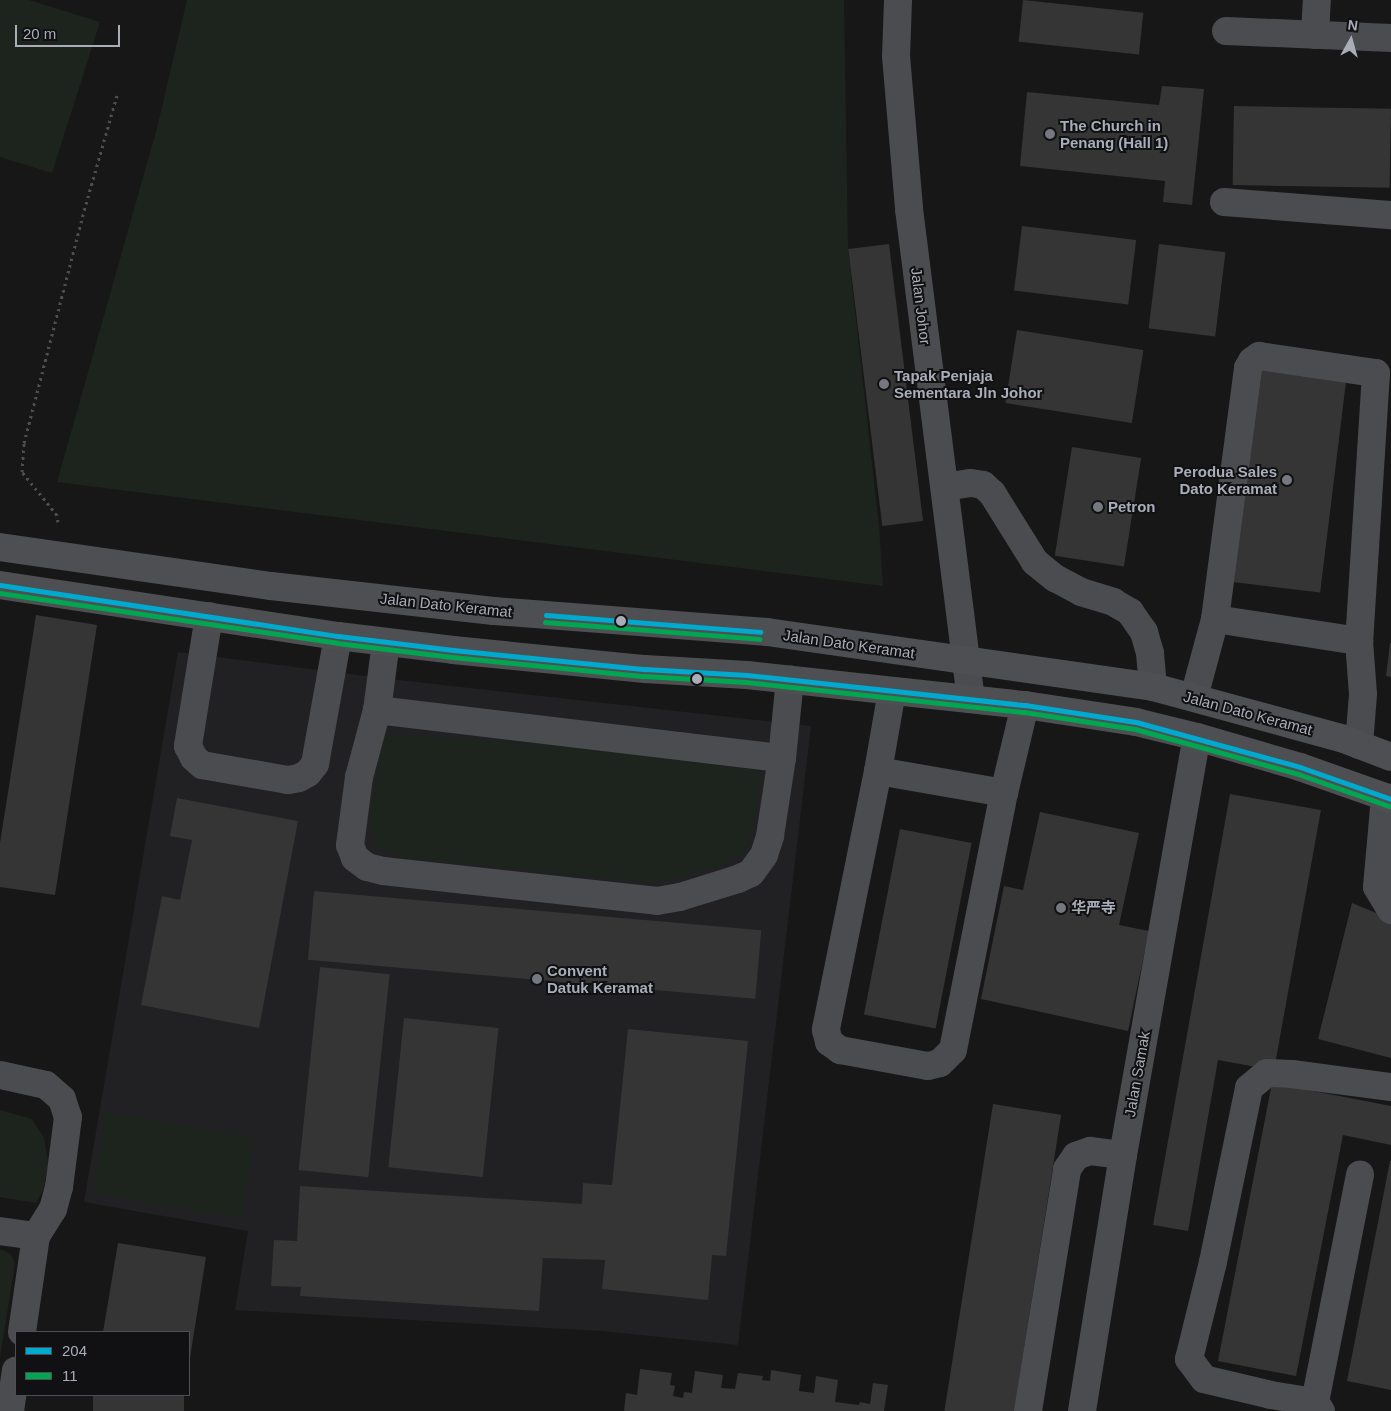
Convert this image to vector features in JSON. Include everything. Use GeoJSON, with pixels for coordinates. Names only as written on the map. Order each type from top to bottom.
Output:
{"type":"FeatureCollection","features":[{"type":"Feature","properties":{"kind":"main road","name":"Jalan Dato Keramat"},"geometry":{"type":"LineString","coordinates":[[0,547],[271,586],[494,612],[767,632],[1153,687],[1391,756]]}},
{"type":"Feature","properties":{"kind":"main road"},"geometry":{"type":"LineString","coordinates":[[0,585],[386,642],[645,669],[790,679],[1025,705],[1136,722],[1197,737],[1300,767],[1388,798]]}},
{"type":"Feature","properties":{"kind":"street","name":"Jalan Johor"},"geometry":{"type":"LineString","coordinates":[[898,0],[896,56],[909,209],[971,699]]}},
{"type":"Feature","properties":{"kind":"street"},"geometry":{"type":"LineString","coordinates":[[1315,35],[1317,0]]}},
{"type":"Feature","properties":{"kind":"street"},"geometry":{"type":"LineString","coordinates":[[1226,31],[1391,38]]}},
{"type":"Feature","properties":{"kind":"street"},"geometry":{"type":"LineString","coordinates":[[1224,202],[1391,215]]}},
{"type":"Feature","properties":{"kind":"street"},"geometry":{"type":"LineString","coordinates":[[1194,698],[1215,619],[1248,368],[1252,361],[1259,356],[1376,373],[1386,414],[1359,641],[1362,694],[1358,745]]}},
{"type":"Feature","properties":{"kind":"street"},"geometry":{"type":"LineString","coordinates":[[945,487],[971,483],[983,485],[992,492],[1035,562],[1055,578],[1082,592],[1113,602],[1130,612],[1144,632],[1150,654],[1153,687]]}},
{"type":"Feature","properties":{"kind":"street"},"geometry":{"type":"LineString","coordinates":[[208,616],[188,746],[194,758],[202,765],[288,780],[299,778],[308,773],[315,764],[338,636]]}},
{"type":"Feature","properties":{"kind":"street"},"geometry":{"type":"LineString","coordinates":[[1215,619],[1359,641]]}},
{"type":"Feature","properties":{"kind":"street"},"geometry":{"type":"LineString","coordinates":[[386,642],[377,710],[359,777],[350,845],[355,858],[367,866],[383,871],[658,901],[680,897],[738,879],[751,873],[764,855],[770,836],[782,758],[790,679]]}},
{"type":"Feature","properties":{"kind":"street"},"geometry":{"type":"LineString","coordinates":[[892,691],[878,771],[826,1030],[829,1042],[840,1050],[928,1066],[940,1063],[953,1050],[1004,793],[1025,705]]}},
{"type":"Feature","properties":{"kind":"street"},"geometry":{"type":"LineString","coordinates":[[377,710],[782,758]]}},
{"type":"Feature","properties":{"kind":"street","name":"Jalan Samak"},"geometry":{"type":"LineString","coordinates":[[1082,1411],[1122,1154],[1197,737]]}},
{"type":"Feature","properties":{"kind":"street"},"geometry":{"type":"LineString","coordinates":[[878,771],[1004,793]]}},
{"type":"Feature","properties":{"kind":"street"},"geometry":{"type":"LineString","coordinates":[[1388,798],[1377,887],[1391,910]]}},
{"type":"Feature","properties":{"kind":"street"},"geometry":{"type":"LineString","coordinates":[[1360,1174],[1318,1406],[1204,1379],[1189,1359],[1213,1262],[1249,1088],[1267,1073],[1292,1074],[1391,1087]]}},
{"type":"Feature","properties":{"kind":"street"},"geometry":{"type":"LineString","coordinates":[[0,1075],[46,1086],[62,1099],[68,1117],[59,1187],[53,1208],[36,1236],[22,1331]]}},
{"type":"Feature","properties":{"kind":"street"},"geometry":{"type":"LineString","coordinates":[[1028,1411],[1068,1169],[1076,1156],[1090,1150],[1122,1154]]}},
{"type":"Feature","properties":{"kind":"street"},"geometry":{"type":"LineString","coordinates":[[0,1231],[36,1236]]}},
{"type":"Feature","properties":{"kind":"street"},"geometry":{"type":"LineString","coordinates":[[10,1411],[15,1377]]}},
{"type":"Feature","properties":{"kind":"path"},"geometry":{"type":"LineString","coordinates":[[64,556],[57,514],[22,472],[24,443],[86,204],[117,95]]}},
{"type":"Feature","properties":{"kind":"shaded area"},"geometry":{"type":"Polygon","coordinates":[[[0,0],[29,0],[100,22],[52,173],[0,157],[0,0]]]}},
{"type":"Feature","properties":{"kind":"shaded area"},"geometry":{"type":"Polygon","coordinates":[[[187,0],[844,0],[848,248],[879,526],[883,586],[57,482],[157,128],[187,0]]]}},
{"type":"Feature","properties":{"kind":"shaded area","name":"Convent Datuk Keramat"},"geometry":{"type":"Polygon","coordinates":[[[178,652],[381,678],[811,726],[738,1345],[601,1331],[235,1310],[248,1231],[84,1202],[178,652]]]}},
{"type":"Feature","properties":{"kind":"shaded area"},"geometry":{"type":"Polygon","coordinates":[[[384,734],[582,747],[752,770],[760,773],[753,836],[743,854],[718,866],[655,883],[400,857],[379,848],[370,824],[384,734]]]}},
{"type":"Feature","properties":{"kind":"shaded area"},"geometry":{"type":"Polygon","coordinates":[[[0,1110],[32,1119],[44,1138],[48,1162],[44,1188],[36,1203],[0,1197],[0,1110]]]}},
{"type":"Feature","properties":{"kind":"shaded area"},"geometry":{"type":"Polygon","coordinates":[[[107,1112],[255,1138],[240,1219],[93,1193],[107,1112]]]}},
{"type":"Feature","properties":{"kind":"shaded area"},"geometry":{"type":"Polygon","coordinates":[[[0,1249],[11,1254],[15,1264],[0,1358],[0,1249]]]}},
{"type":"Feature","properties":{"kind":"building"},"geometry":{"type":"Polygon","coordinates":[[[1023,0],[1143,13],[1139,54],[1019,42],[1023,0]]]}},
{"type":"Feature","properties":{"kind":"building"},"geometry":{"type":"Polygon","coordinates":[[[1162,86],[1204,89],[1192,205],[1163,202],[1165,181],[1020,166],[1027,92],[1159,105],[1162,86]]]}},
{"type":"Feature","properties":{"kind":"building"},"geometry":{"type":"Polygon","coordinates":[[[1234,106],[1391,109],[1390,188],[1233,185],[1234,106]]]}},
{"type":"Feature","properties":{"kind":"building"},"geometry":{"type":"Polygon","coordinates":[[[1022,226],[1136,240],[1128,305],[1014,291],[1022,226]]]}},
{"type":"Feature","properties":{"kind":"building","name":"Tapak Penjaja Sementara Jln Johor"},"geometry":{"type":"Polygon","coordinates":[[[889,244],[923,521],[882,526],[848,249],[889,244]]]}},
{"type":"Feature","properties":{"kind":"building"},"geometry":{"type":"Polygon","coordinates":[[[1159,244],[1226,252],[1215,337],[1149,328],[1159,244]]]}},
{"type":"Feature","properties":{"kind":"building"},"geometry":{"type":"Polygon","coordinates":[[[1017,330],[1143,350],[1132,423],[1005,403],[1017,330]]]}},
{"type":"Feature","properties":{"kind":"building","name":"Perodua Sales Dato Keramat"},"geometry":{"type":"Polygon","coordinates":[[[1255,368],[1346,379],[1320,593],[1229,581],[1255,368]]]}},
{"type":"Feature","properties":{"kind":"building","name":"Petron"},"geometry":{"type":"Polygon","coordinates":[[[1072,447],[1141,458],[1124,567],[1055,556],[1072,447]]]}},
{"type":"Feature","properties":{"kind":"building"},"geometry":{"type":"Polygon","coordinates":[[[36,615],[97,625],[55,895],[0,887],[0,843],[36,615]]]}},
{"type":"Feature","properties":{"kind":"building"},"geometry":{"type":"Polygon","coordinates":[[[1391,643],[1391,677],[1386,676],[1391,643]]]}},
{"type":"Feature","properties":{"kind":"building"},"geometry":{"type":"Polygon","coordinates":[[[1230,794],[1321,810],[1274,1070],[1218,1060],[1188,1231],[1153,1225],[1230,794]]]}},
{"type":"Feature","properties":{"kind":"building"},"geometry":{"type":"Polygon","coordinates":[[[177,798],[298,821],[259,1028],[141,1005],[162,896],[180,900],[192,840],[170,836],[177,798]]]}},
{"type":"Feature","properties":{"kind":"building","name":"华严寺"},"geometry":{"type":"Polygon","coordinates":[[[1040,812],[1139,833],[1119,925],[1149,931],[1128,1031],[981,999],[1004,886],[1023,890],[1040,812]]]}},
{"type":"Feature","properties":{"kind":"building"},"geometry":{"type":"Polygon","coordinates":[[[900,829],[972,843],[936,1028],[864,1015],[900,829]]]}},
{"type":"Feature","properties":{"kind":"building"},"geometry":{"type":"Polygon","coordinates":[[[314,891],[761,930],[755,999],[308,960],[314,891]]]}},
{"type":"Feature","properties":{"kind":"building"},"geometry":{"type":"Polygon","coordinates":[[[1352,903],[1391,919],[1391,1058],[1318,1039],[1352,903]]]}},
{"type":"Feature","properties":{"kind":"building"},"geometry":{"type":"Polygon","coordinates":[[[320,967],[390,974],[368,1177],[299,1170],[320,967]]]}},
{"type":"Feature","properties":{"kind":"building"},"geometry":{"type":"Polygon","coordinates":[[[404,1018],[498,1028],[483,1177],[388,1167],[404,1018]]]}},
{"type":"Feature","properties":{"kind":"building"},"geometry":{"type":"Polygon","coordinates":[[[628,1029],[748,1041],[726,1256],[712,1255],[708,1300],[602,1289],[605,1260],[543,1258],[539,1311],[300,1296],[301,1287],[271,1286],[274,1240],[297,1241],[300,1186],[582,1204],[583,1183],[612,1185],[628,1029]]]}},
{"type":"Feature","properties":{"kind":"building"},"geometry":{"type":"Polygon","coordinates":[[[1272,1083],[1391,1106],[1391,1145],[1343,1135],[1296,1376],[1218,1361],[1272,1083]]]}},
{"type":"Feature","properties":{"kind":"building"},"geometry":{"type":"Polygon","coordinates":[[[993,1104],[1061,1115],[1014,1411],[944,1411],[993,1104]]]}},
{"type":"Feature","properties":{"kind":"building"},"geometry":{"type":"Polygon","coordinates":[[[1391,1161],[1391,1390],[1347,1381],[1391,1161]]]}},
{"type":"Feature","properties":{"kind":"building"},"geometry":{"type":"Polygon","coordinates":[[[118,1243],[206,1257],[190,1358],[190,1331],[103,1331],[118,1243]]]}},
{"type":"Feature","properties":{"kind":"building"},"geometry":{"type":"Polygon","coordinates":[[[640,1369],[672,1373],[670,1385],[675,1386],[673,1396],[683,1398],[684,1392],[692,1393],[695,1371],[723,1375],[721,1388],[735,1389],[738,1373],[763,1376],[762,1380],[770,1381],[771,1370],[801,1375],[799,1391],[814,1393],[816,1376],[838,1380],[835,1402],[859,1405],[860,1402],[870,1404],[873,1383],[888,1385],[884,1411],[624,1411],[626,1393],[637,1395],[640,1369]]]}},
{"type":"Feature","properties":{"kind":"building"},"geometry":{"type":"Polygon","coordinates":[[[93,1396],[184,1396],[184,1411],[93,1411],[93,1396]]]}},
{"type":"Feature","properties":{"kind":"transit line","name":"204"},"geometry":{"type":"LineString","coordinates":[[0,585],[338,636],[453,650],[645,669],[747,675],[1025,705],[1136,722],[1300,767],[1391,799]]}},
{"type":"Feature","properties":{"kind":"transit line","name":"11"},"geometry":{"type":"LineString","coordinates":[[0,593],[337,643],[452,657],[644,676],[746,682],[1024,712],[1135,729],[1298,774],[1389,806]]}},
{"type":"Feature","properties":{"kind":"transit line","name":"204"},"geometry":{"type":"LineString","coordinates":[[546,615],[760,632]]}},
{"type":"Feature","properties":{"kind":"transit line","name":"11"},"geometry":{"type":"LineString","coordinates":[[545,622],[759,639]]}},
{"type":"Feature","properties":{"kind":"place","name":"The Church in Penang (Hall 1)"},"geometry":{"type":"Point","coordinates":[1050,134]}},
{"type":"Feature","properties":{"kind":"place","name":"Tapak Penjaja Sementara Jln Johor"},"geometry":{"type":"Point","coordinates":[884,384]}},
{"type":"Feature","properties":{"kind":"place","name":"Perodua Sales Dato Keramat"},"geometry":{"type":"Point","coordinates":[1287,480]}},
{"type":"Feature","properties":{"kind":"place","name":"Petron"},"geometry":{"type":"Point","coordinates":[1098,507]}},
{"type":"Feature","properties":{"kind":"place","name":"华严寺"},"geometry":{"type":"Point","coordinates":[1061,908]}},
{"type":"Feature","properties":{"kind":"place","name":"Convent Datuk Keramat"},"geometry":{"type":"Point","coordinates":[537,979]}}]}
